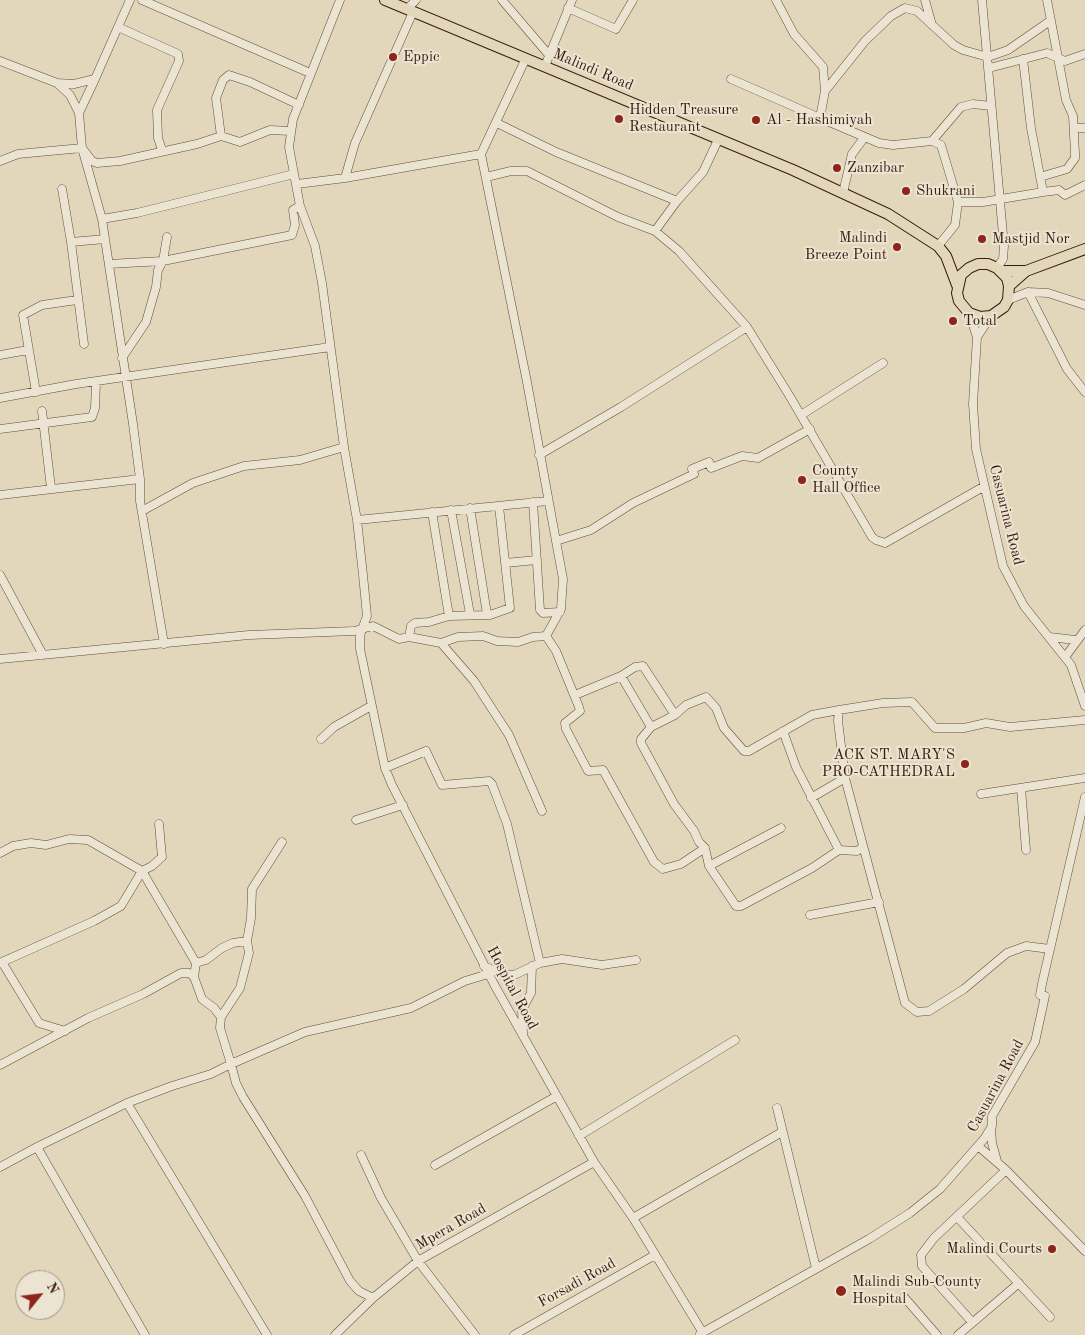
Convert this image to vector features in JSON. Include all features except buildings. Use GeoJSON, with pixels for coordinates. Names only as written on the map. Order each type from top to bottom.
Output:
{"type":"FeatureCollection","features":[{"type":"Feature","properties":{"kind":"highway","name":"Malindi Road"},"geometry":{"type":"LineString","coordinates":[[385,0],[843,192],[900,220],[938,246],[946,256],[957,284]]}},
{"type":"Feature","properties":{"kind":"highway"},"geometry":{"type":"LineString","coordinates":[[1009,286],[1026,271],[1085,249]]}},
{"type":"Feature","properties":{"kind":"highway","name":"Malindi Road"},"geometry":{"type":"LineString","coordinates":[[946,256],[969,268]]}},
{"type":"Feature","properties":{"kind":"highway"},"geometry":{"type":"LineString","coordinates":[[999,270],[1009,286],[1008,300],[998,312],[991,316],[980,317],[969,313],[959,301],[957,284],[961,275],[969,268],[978,264],[988,264],[999,270],[1026,271]]}},
{"type":"Feature","properties":{"kind":"street"},"geometry":{"type":"LineString","coordinates":[[80,114],[130,0]]}},
{"type":"Feature","properties":{"kind":"street"},"geometry":{"type":"LineString","coordinates":[[142,0],[310,73]]}},
{"type":"Feature","properties":{"kind":"street"},"geometry":{"type":"LineString","coordinates":[[344,178],[355,143],[410,10],[416,0]]}},
{"type":"Feature","properties":{"kind":"street"},"geometry":{"type":"LineString","coordinates":[[502,0],[549,55]]}},
{"type":"Feature","properties":{"kind":"street"},"geometry":{"type":"LineString","coordinates":[[545,66],[570,4],[616,30],[633,0]]}},
{"type":"Feature","properties":{"kind":"street"},"geometry":{"type":"LineString","coordinates":[[776,0],[794,34],[823,67],[825,91],[820,118]]}},
{"type":"Feature","properties":{"kind":"street"},"geometry":{"type":"LineString","coordinates":[[926,0],[932,25]]}},
{"type":"Feature","properties":{"kind":"street"},"geometry":{"type":"LineString","coordinates":[[982,0],[1004,252],[999,270]]}},
{"type":"Feature","properties":{"kind":"street"},"geometry":{"type":"LineString","coordinates":[[1040,177],[1064,171],[1072,164],[1076,153],[1072,112],[1064,92],[1060,60],[1050,21],[1047,0]]}},
{"type":"Feature","properties":{"kind":"street"},"geometry":{"type":"LineString","coordinates":[[110,264],[163,261],[292,235],[295,225],[293,210],[300,206],[289,147],[290,131],[310,73],[339,1]]}},
{"type":"Feature","properties":{"kind":"street"},"geometry":{"type":"LineString","coordinates":[[825,91],[859,48],[900,10],[911,8],[917,11],[954,45],[988,57],[1008,50],[1050,21]]}},
{"type":"Feature","properties":{"kind":"street"},"geometry":{"type":"LineString","coordinates":[[118,27],[178,54],[179,61],[157,110],[158,138],[162,150]]}},
{"type":"Feature","properties":{"kind":"street"},"geometry":{"type":"LineString","coordinates":[[989,68],[1047,53],[1060,60],[1070,61],[1085,54]]}},
{"type":"Feature","properties":{"kind":"street"},"geometry":{"type":"LineString","coordinates":[[526,58],[481,154],[527,382],[563,579],[560,612],[546,636]]}},
{"type":"Feature","properties":{"kind":"street"},"geometry":{"type":"LineString","coordinates":[[1023,59],[1030,128],[1043,192]]}},
{"type":"Feature","properties":{"kind":"street"},"geometry":{"type":"LineString","coordinates":[[0,61],[57,83],[74,84],[94,79]]}},
{"type":"Feature","properties":{"kind":"street"},"geometry":{"type":"LineString","coordinates":[[221,136],[216,98],[223,80],[229,75],[250,82],[299,105]]}},
{"type":"Feature","properties":{"kind":"street"},"geometry":{"type":"LineString","coordinates":[[731,79],[864,138],[886,145],[932,141],[943,149],[958,202],[955,225],[938,246]]}},
{"type":"Feature","properties":{"kind":"street"},"geometry":{"type":"LineString","coordinates":[[57,83],[70,95],[80,114],[82,148],[102,219],[140,479],[142,511],[164,644]]}},
{"type":"Feature","properties":{"kind":"street"},"geometry":{"type":"LineString","coordinates":[[932,141],[961,107],[973,104],[990,106]]}},
{"type":"Feature","properties":{"kind":"street"},"geometry":{"type":"LineString","coordinates":[[497,123],[556,152],[677,201]]}},
{"type":"Feature","properties":{"kind":"street"},"geometry":{"type":"LineString","coordinates":[[1074,128],[1085,128]]}},
{"type":"Feature","properties":{"kind":"street"},"geometry":{"type":"LineString","coordinates":[[82,148],[92,161],[97,163],[197,144],[221,136],[240,142],[270,130],[290,131]]}},
{"type":"Feature","properties":{"kind":"street"},"geometry":{"type":"LineString","coordinates":[[843,192],[852,154],[864,138]]}},
{"type":"Feature","properties":{"kind":"street"},"geometry":{"type":"LineString","coordinates":[[655,231],[677,201],[703,172],[718,140]]}},
{"type":"Feature","properties":{"kind":"street"},"geometry":{"type":"LineString","coordinates":[[0,161],[18,154],[82,148]]}},
{"type":"Feature","properties":{"kind":"street"},"geometry":{"type":"LineString","coordinates":[[297,184],[344,178],[481,154]]}},
{"type":"Feature","properties":{"kind":"street"},"geometry":{"type":"LineString","coordinates":[[486,177],[511,170],[527,171],[618,217],[655,231],[680,251],[747,327],[810,429],[872,537],[880,542],[885,543],[983,486]]}},
{"type":"Feature","properties":{"kind":"street"},"geometry":{"type":"LineString","coordinates":[[102,219],[137,213],[294,174]]}},
{"type":"Feature","properties":{"kind":"street"},"geometry":{"type":"LineString","coordinates":[[958,202],[999,199],[1059,190],[1065,195],[1085,185]]}},
{"type":"Feature","properties":{"kind":"street"},"geometry":{"type":"LineString","coordinates":[[62,189],[84,344]]}},
{"type":"Feature","properties":{"kind":"street","name":"Hospital Road"},"geometry":{"type":"LineString","coordinates":[[300,206],[315,246],[344,447],[357,520],[367,616],[362,630],[360,649],[385,768],[486,970],[594,1162],[633,1218],[701,1334]]}},
{"type":"Feature","properties":{"kind":"street"},"geometry":{"type":"LineString","coordinates":[[122,358],[146,322],[156,287],[158,270],[163,261],[167,237]]}},
{"type":"Feature","properties":{"kind":"street"},"geometry":{"type":"LineString","coordinates":[[71,242],[105,239]]}},
{"type":"Feature","properties":{"kind":"street"},"geometry":{"type":"LineString","coordinates":[[1028,292],[1067,369],[1085,392]]}},
{"type":"Feature","properties":{"kind":"street"},"geometry":{"type":"LineString","coordinates":[[1008,300],[1028,292],[1048,293],[1085,305]]}},
{"type":"Feature","properties":{"kind":"street"},"geometry":{"type":"LineString","coordinates":[[36,392],[23,314],[42,305],[77,300]]}},
{"type":"Feature","properties":{"kind":"street"},"geometry":{"type":"LineString","coordinates":[[969,313],[977,337]]}},
{"type":"Feature","properties":{"kind":"street"},"geometry":{"type":"LineString","coordinates":[[977,337],[991,316]]}},
{"type":"Feature","properties":{"kind":"street"},"geometry":{"type":"LineString","coordinates":[[539,455],[621,408],[747,327]]}},
{"type":"Feature","properties":{"kind":"street","name":"Casuarina Road"},"geometry":{"type":"LineString","coordinates":[[977,337],[973,411],[976,449],[1003,566],[1024,606],[1071,665],[1085,706]]}},
{"type":"Feature","properties":{"kind":"street"},"geometry":{"type":"LineString","coordinates":[[0,398],[294,350],[330,347]]}},
{"type":"Feature","properties":{"kind":"street"},"geometry":{"type":"LineString","coordinates":[[0,355],[28,350]]}},
{"type":"Feature","properties":{"kind":"street"},"geometry":{"type":"LineString","coordinates":[[801,415],[883,363]]}},
{"type":"Feature","properties":{"kind":"street"},"geometry":{"type":"LineString","coordinates":[[0,429],[92,417],[95,408],[96,383]]}},
{"type":"Feature","properties":{"kind":"street"},"geometry":{"type":"LineString","coordinates":[[42,411],[51,488]]}},
{"type":"Feature","properties":{"kind":"street"},"geometry":{"type":"LineString","coordinates":[[556,541],[591,530],[633,503],[694,474],[692,469],[709,462],[711,468],[742,456],[758,458],[810,429]]}},
{"type":"Feature","properties":{"kind":"street"},"geometry":{"type":"LineString","coordinates":[[142,511],[193,483],[244,466],[300,460],[344,447]]}},
{"type":"Feature","properties":{"kind":"street"},"geometry":{"type":"LineString","coordinates":[[0,495],[140,479]]}},
{"type":"Feature","properties":{"kind":"street"},"geometry":{"type":"LineString","coordinates":[[357,520],[548,501]]}},
{"type":"Feature","properties":{"kind":"street"},"geometry":{"type":"LineString","coordinates":[[533,502],[540,610],[543,613],[560,612]]}},
{"type":"Feature","properties":{"kind":"street"},"geometry":{"type":"LineString","coordinates":[[409,637],[413,624],[450,616],[490,615],[510,608],[499,506]]}},
{"type":"Feature","properties":{"kind":"street"},"geometry":{"type":"LineString","coordinates":[[470,508],[487,614]]}},
{"type":"Feature","properties":{"kind":"street"},"geometry":{"type":"LineString","coordinates":[[451,510],[470,614]]}},
{"type":"Feature","properties":{"kind":"street"},"geometry":{"type":"LineString","coordinates":[[432,512],[450,616]]}},
{"type":"Feature","properties":{"kind":"street"},"geometry":{"type":"LineString","coordinates":[[506,563],[537,560]]}},
{"type":"Feature","properties":{"kind":"street"},"geometry":{"type":"LineString","coordinates":[[0,575],[43,654]]}},
{"type":"Feature","properties":{"kind":"street"},"geometry":{"type":"LineString","coordinates":[[0,659],[249,635],[362,630],[373,626],[386,631],[391,637],[399,639],[409,637],[442,643],[458,637],[483,636],[497,641],[518,642],[533,636],[546,636]]}},
{"type":"Feature","properties":{"kind":"street"},"geometry":{"type":"LineString","coordinates":[[1064,654],[1085,630]]}},
{"type":"Feature","properties":{"kind":"street"},"geometry":{"type":"LineString","coordinates":[[546,636],[556,651],[575,695],[580,712],[565,724],[566,729],[589,772],[598,769],[603,770],[654,862],[663,869],[681,864],[705,848]]}},
{"type":"Feature","properties":{"kind":"street"},"geometry":{"type":"LineString","coordinates":[[1050,637],[1076,641]]}},
{"type":"Feature","properties":{"kind":"street"},"geometry":{"type":"LineString","coordinates":[[1071,665],[1076,641]]}},
{"type":"Feature","properties":{"kind":"street"},"geometry":{"type":"LineString","coordinates":[[442,643],[474,681],[509,735],[542,811]]}},
{"type":"Feature","properties":{"kind":"street"},"geometry":{"type":"LineString","coordinates":[[575,695],[621,676],[635,667],[643,666],[674,715]]}},
{"type":"Feature","properties":{"kind":"street"},"geometry":{"type":"LineString","coordinates":[[621,676],[650,727]]}},
{"type":"Feature","properties":{"kind":"street"},"geometry":{"type":"LineString","coordinates":[[863,847],[857,851],[839,850],[812,868],[739,907],[733,904],[709,866],[705,848],[698,842],[694,831],[674,804],[641,743],[641,736],[650,727],[674,715],[686,706],[706,697],[716,708],[724,728],[744,751],[749,751],[816,714],[883,703],[912,702],[935,728],[964,728],[986,723],[1010,727],[1085,720]]}},
{"type":"Feature","properties":{"kind":"street"},"geometry":{"type":"LineString","coordinates":[[321,739],[334,727],[371,706]]}},
{"type":"Feature","properties":{"kind":"street"},"geometry":{"type":"LineString","coordinates":[[839,710],[845,778],[903,998],[910,1008],[917,1012],[930,1010],[964,989],[1007,953],[1026,946],[1050,949]]}},
{"type":"Feature","properties":{"kind":"street"},"geometry":{"type":"LineString","coordinates":[[783,731],[811,798],[836,840],[839,850]]}},
{"type":"Feature","properties":{"kind":"street"},"geometry":{"type":"LineString","coordinates":[[385,768],[426,751],[442,785],[489,781],[492,784],[507,824],[536,964],[532,994],[522,1010],[523,1036]]}},
{"type":"Feature","properties":{"kind":"street"},"geometry":{"type":"LineString","coordinates":[[811,798],[845,778]]}},
{"type":"Feature","properties":{"kind":"street"},"geometry":{"type":"LineString","coordinates":[[981,794],[1085,778]]}},
{"type":"Feature","properties":{"kind":"street"},"geometry":{"type":"LineString","coordinates":[[1021,788],[1026,850]]}},
{"type":"Feature","properties":{"kind":"street","name":"Casuarina Road"},"geometry":{"type":"LineString","coordinates":[[701,1334],[910,1213],[940,1190],[984,1139],[991,1128],[992,1116],[1035,1042],[1045,996],[1040,995],[1085,797]]}},
{"type":"Feature","properties":{"kind":"street"},"geometry":{"type":"LineString","coordinates":[[356,820],[403,805]]}},
{"type":"Feature","properties":{"kind":"street"},"geometry":{"type":"LineString","coordinates":[[65,1031],[39,1023],[1,962],[94,921],[121,906],[142,871],[152,866],[162,857],[159,824]]}},
{"type":"Feature","properties":{"kind":"street"},"geometry":{"type":"LineString","coordinates":[[709,866],[780,828]]}},
{"type":"Feature","properties":{"kind":"street"},"geometry":{"type":"LineString","coordinates":[[0,853],[13,846],[31,843],[46,846],[70,839],[88,840],[142,871],[196,963],[194,977],[202,999],[214,1008],[220,1017],[220,1028],[236,1083],[243,1097],[313,1210],[350,1281],[359,1291],[373,1298]]}},
{"type":"Feature","properties":{"kind":"street"},"geometry":{"type":"LineString","coordinates":[[220,1017],[240,988],[249,953],[247,941],[251,918],[252,889],[282,842]]}},
{"type":"Feature","properties":{"kind":"street"},"geometry":{"type":"LineString","coordinates":[[810,915],[879,902]]}},
{"type":"Feature","properties":{"kind":"street"},"geometry":{"type":"LineString","coordinates":[[196,963],[206,960],[222,948],[247,941]]}},
{"type":"Feature","properties":{"kind":"street"},"geometry":{"type":"LineString","coordinates":[[0,1167],[128,1103],[211,1074],[305,1032],[411,1008],[486,970],[504,975],[514,975],[536,964],[562,958],[602,965],[636,960]]}},
{"type":"Feature","properties":{"kind":"street"},"geometry":{"type":"LineString","coordinates":[[0,1064],[181,973],[194,977]]}},
{"type":"Feature","properties":{"kind":"street"},"geometry":{"type":"LineString","coordinates":[[579,1136],[735,1040]]}},
{"type":"Feature","properties":{"kind":"street"},"geometry":{"type":"LineString","coordinates":[[434,1165],[557,1096]]}},
{"type":"Feature","properties":{"kind":"street"},"geometry":{"type":"LineString","coordinates":[[128,1103],[267,1335]]}},
{"type":"Feature","properties":{"kind":"street"},"geometry":{"type":"LineString","coordinates":[[777,1108],[816,1268]]}},
{"type":"Feature","properties":{"kind":"street"},"geometry":{"type":"LineString","coordinates":[[991,1128],[992,1143],[1000,1165]]}},
{"type":"Feature","properties":{"kind":"street"},"geometry":{"type":"LineString","coordinates":[[633,1218],[782,1132]]}},
{"type":"Feature","properties":{"kind":"street"},"geometry":{"type":"LineString","coordinates":[[984,1139],[1000,1165]]}},
{"type":"Feature","properties":{"kind":"street"},"geometry":{"type":"LineString","coordinates":[[978,1146],[1000,1165],[1085,1251]]}},
{"type":"Feature","properties":{"kind":"street"},"geometry":{"type":"LineString","coordinates":[[37,1147],[145,1335]]}},
{"type":"Feature","properties":{"kind":"street"},"geometry":{"type":"LineString","coordinates":[[361,1154],[381,1198],[418,1261],[475,1335]]}},
{"type":"Feature","properties":{"kind":"street"},"geometry":{"type":"LineString","coordinates":[[969,1156],[985,1155],[1000,1165]]}},
{"type":"Feature","properties":{"kind":"street","name":"Mpera Road"},"geometry":{"type":"LineString","coordinates":[[336,1335],[373,1298],[418,1261],[594,1162]]}},
{"type":"Feature","properties":{"kind":"street"},"geometry":{"type":"LineString","coordinates":[[972,1322],[922,1266],[920,1259],[934,1238],[957,1217],[1000,1165]]}},
{"type":"Feature","properties":{"kind":"street"},"geometry":{"type":"LineString","coordinates":[[957,1217],[1050,1317]]}},
{"type":"Feature","properties":{"kind":"street","name":"Forsadi Road"},"geometry":{"type":"LineString","coordinates":[[514,1335],[655,1255]]}},
{"type":"Feature","properties":{"kind":"street"},"geometry":{"type":"LineString","coordinates":[[958,1335],[1019,1283]]}},
{"type":"Feature","properties":{"kind":"street"},"geometry":{"type":"LineString","coordinates":[[904,1297],[937,1335]]}},
{"type":"Feature","properties":{"kind":"place","name":"Eppic"},"geometry":{"type":"Point","coordinates":[393,57]}},
{"type":"Feature","properties":{"kind":"place","name":"Hidden Treasure Restaurant"},"geometry":{"type":"Point","coordinates":[619,119]}},
{"type":"Feature","properties":{"kind":"place","name":"Al - Hashimiyah"},"geometry":{"type":"Point","coordinates":[756,120]}},
{"type":"Feature","properties":{"kind":"place","name":"Zanzibar"},"geometry":{"type":"Point","coordinates":[837,168]}},
{"type":"Feature","properties":{"kind":"place","name":"Shukrani"},"geometry":{"type":"Point","coordinates":[906,191]}},
{"type":"Feature","properties":{"kind":"place","name":"Mastjid Nor"},"geometry":{"type":"Point","coordinates":[982,239]}},
{"type":"Feature","properties":{"kind":"place","name":"Malindi Breeze Point"},"geometry":{"type":"Point","coordinates":[897,247]}},
{"type":"Feature","properties":{"kind":"place","name":"Total"},"geometry":{"type":"Point","coordinates":[953,321]}},
{"type":"Feature","properties":{"kind":"place","name":"County Hall Office"},"geometry":{"type":"Point","coordinates":[802,480]}},
{"type":"Feature","properties":{"kind":"place","name":"ACK ST. MARY'S PRO-CATHEDRAL"},"geometry":{"type":"Point","coordinates":[965,764]}},
{"type":"Feature","properties":{"kind":"place","name":"Malindi Courts"},"geometry":{"type":"Point","coordinates":[1052,1249]}},
{"type":"Feature","properties":{"kind":"place","name":"Malindi Sub-County Hospital"},"geometry":{"type":"Point","coordinates":[841,1291]}}]}
